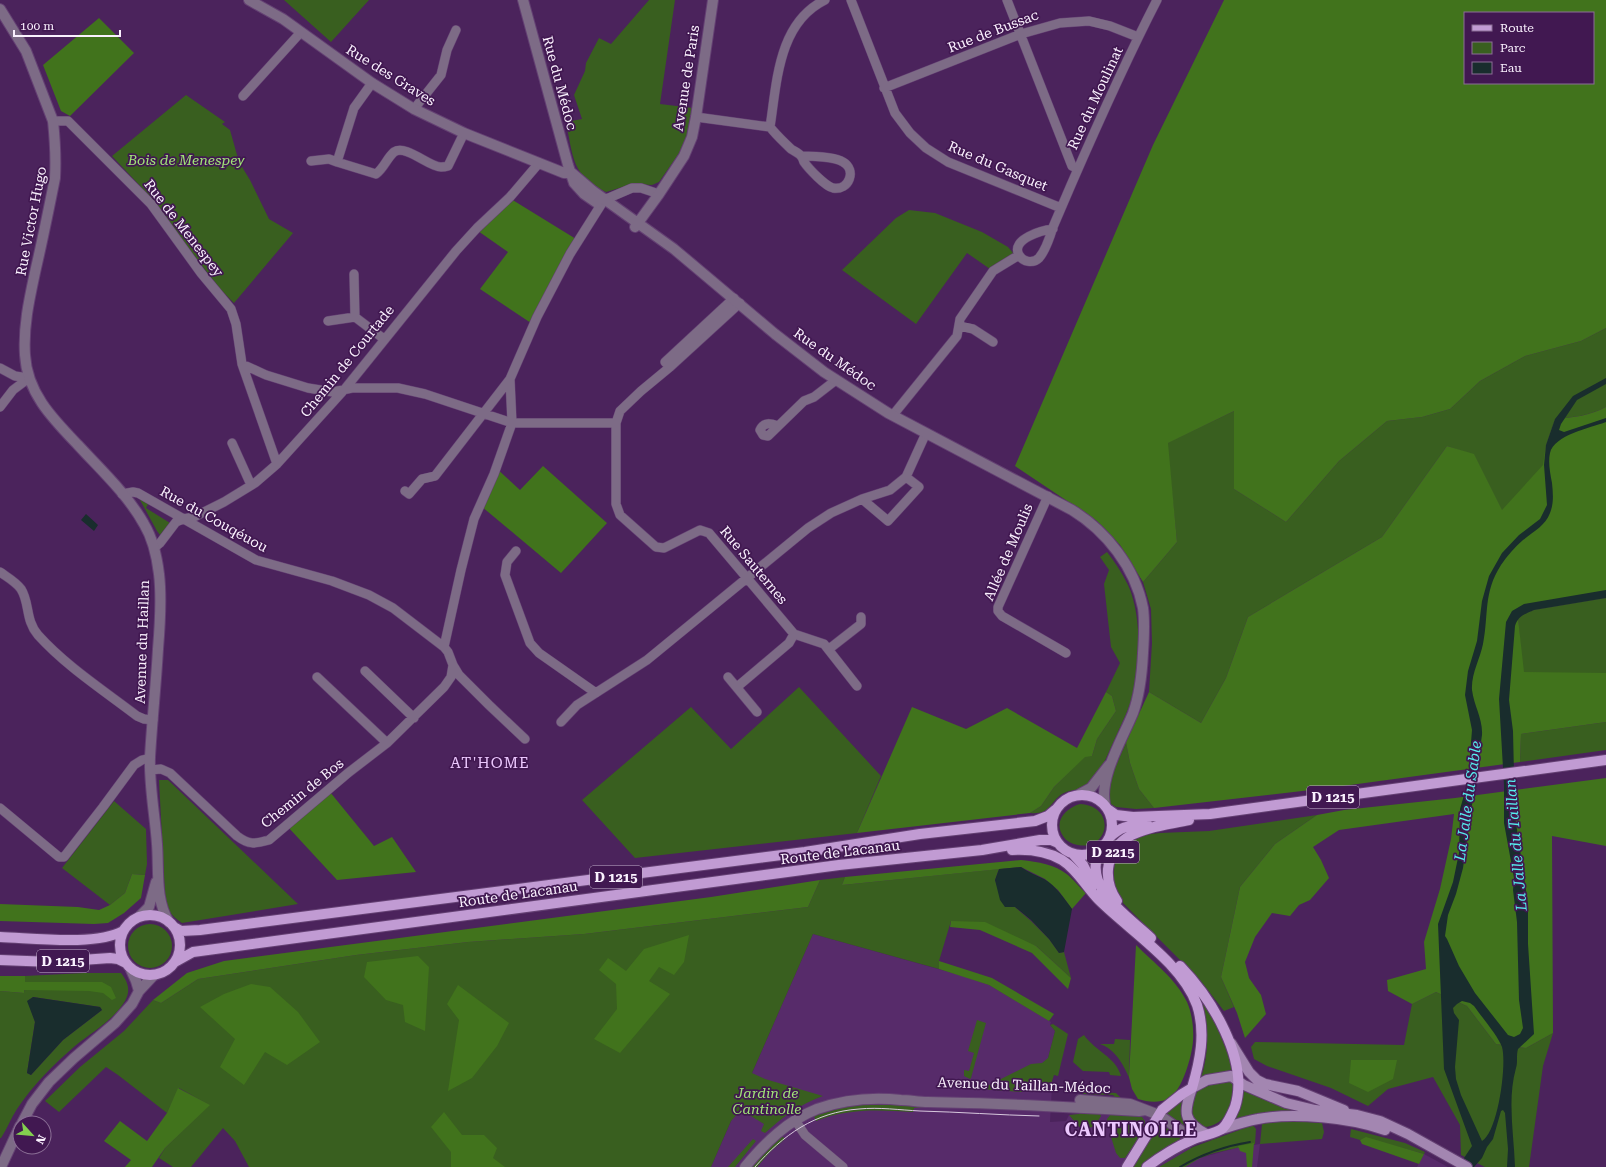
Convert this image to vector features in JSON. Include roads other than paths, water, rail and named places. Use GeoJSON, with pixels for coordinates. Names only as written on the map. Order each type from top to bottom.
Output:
{"type":"FeatureCollection","features":[{"type":"Feature","properties":{"kind":"main road","name":"D 1215"},"geometry":{"type":"LineString","coordinates":[[1107,807],[1116,815],[1133,817],[1210,814],[1606,760]]}},
{"type":"Feature","properties":{"kind":"main road"},"geometry":{"type":"LineString","coordinates":[[1080,794],[1089,795],[1098,799],[1107,807],[1112,824],[1110,837],[1100,849],[1092,854],[1073,854],[1058,843],[1052,827],[1055,810],[1070,797],[1080,794]]}},
{"type":"Feature","properties":{"kind":"main road","name":"Route de Lacanau"},"geometry":{"type":"LineString","coordinates":[[171,925],[181,931],[200,930],[790,854],[920,834],[1035,821],[1042,819],[1055,810]]}},
{"type":"Feature","properties":{"kind":"main road","name":"D 1215"},"geometry":{"type":"LineString","coordinates":[[1110,837],[1116,831],[1125,827],[1189,820],[1210,814]]}},
{"type":"Feature","properties":{"kind":"main road","name":"D 2215"},"geometry":{"type":"LineString","coordinates":[[1139,927],[1125,911],[1112,892],[1108,875],[1111,858],[1121,842],[1128,836],[1137,832],[1189,820]]}},
{"type":"Feature","properties":{"kind":"main road","name":"Route de Lacanau"},"geometry":{"type":"LineString","coordinates":[[175,962],[183,956],[201,951],[838,865],[982,850],[1040,840],[1051,840],[1058,843]]}},
{"type":"Feature","properties":{"kind":"main road","name":"D 2215"},"geometry":{"type":"LineString","coordinates":[[982,850],[1027,849],[1052,855],[1070,866],[1082,878],[1091,891],[1168,962],[1184,980],[1194,997],[1200,1020],[1202,1046],[1198,1067],[1186,1108],[1187,1118],[1193,1127],[1206,1134]]}},
{"type":"Feature","properties":{"kind":"main road","name":"D 2215"},"geometry":{"type":"LineString","coordinates":[[1100,849],[1095,865],[1096,876],[1101,887],[1114,905],[1172,958],[1197,986],[1210,1004],[1227,1038],[1236,1063],[1238,1093],[1234,1111],[1222,1129]]}},
{"type":"Feature","properties":{"kind":"main road","name":"D 2215"},"geometry":{"type":"LineString","coordinates":[[1073,854],[1083,865],[1094,888],[1111,911]]}},
{"type":"Feature","properties":{"kind":"main road"},"geometry":{"type":"LineString","coordinates":[[154,916],[171,925],[178,935],[180,944],[179,953],[175,962],[170,968],[162,973],[146,976],[128,966],[121,955],[120,938],[123,931],[130,923],[139,917],[154,916]]}},
{"type":"Feature","properties":{"kind":"main road","name":"D 1215"},"geometry":{"type":"LineString","coordinates":[[0,937],[78,940],[104,938],[123,931]]}},
{"type":"Feature","properties":{"kind":"main road","name":"D 1215"},"geometry":{"type":"LineString","coordinates":[[0,960],[53,962],[110,958],[118,959],[128,966]]}},
{"type":"Feature","properties":{"kind":"main road"},"geometry":{"type":"LineString","coordinates":[[1227,1038],[1249,1072],[1257,1080],[1265,1084],[1298,1091],[1358,1115],[1387,1124],[1467,1167]]}},
{"type":"Feature","properties":{"kind":"main road"},"geometry":{"type":"LineString","coordinates":[[1127,1167],[1165,1107],[1192,1088],[1207,1080],[1228,1075],[1233,1076],[1259,1092],[1293,1105],[1321,1111],[1358,1115]]}},
{"type":"Feature","properties":{"kind":"main road"},"geometry":{"type":"LineString","coordinates":[[1147,1167],[1166,1154],[1193,1139],[1258,1119],[1275,1117],[1326,1119],[1356,1123],[1377,1127],[1426,1145]]}},
{"type":"Feature","properties":{"kind":"street","name":"Rue des Graves"},"geometry":{"type":"LineString","coordinates":[[249,0],[283,20],[372,83],[414,109],[464,132],[564,174],[572,173]]}},
{"type":"Feature","properties":{"kind":"street","name":"Rue du Médoc"},"geometry":{"type":"LineString","coordinates":[[523,0],[568,165],[572,173],[574,183],[584,194],[602,202],[638,223],[698,268],[781,338],[836,380],[893,415],[1048,496],[1082,516],[1106,536],[1123,560],[1136,587],[1142,607],[1144,638],[1140,690],[1134,711],[1112,760],[1104,792],[1107,807]]}},
{"type":"Feature","properties":{"kind":"street","name":"Avenue de Paris"},"geometry":{"type":"LineString","coordinates":[[638,223],[684,156],[692,137],[712,0]]}},
{"type":"Feature","properties":{"kind":"street"},"geometry":{"type":"LineString","coordinates":[[770,127],[780,58],[786,44],[794,28],[804,15],[825,0]]}},
{"type":"Feature","properties":{"kind":"street","name":"Rue du Gasquet"},"geometry":{"type":"LineString","coordinates":[[851,0],[895,113],[910,133],[926,148],[948,162],[1061,208]]}},
{"type":"Feature","properties":{"kind":"street"},"geometry":{"type":"LineString","coordinates":[[1007,0],[1072,166],[1078,169]]}},
{"type":"Feature","properties":{"kind":"street","name":"Rue du Moulinat"},"geometry":{"type":"LineString","coordinates":[[1019,255],[1024,260],[1030,262],[1039,258],[1138,37],[1158,0]]}},
{"type":"Feature","properties":{"kind":"street","name":"Rue Victor Hugo"},"geometry":{"type":"LineString","coordinates":[[0,9],[26,51],[53,121],[56,162],[55,178],[28,308],[25,331],[24,356],[29,378]]}},
{"type":"Feature","properties":{"kind":"street","name":"Rue de Bussac"},"geometry":{"type":"LineString","coordinates":[[884,88],[1021,34],[1060,22],[1089,22],[1110,26],[1138,37]]}},
{"type":"Feature","properties":{"kind":"street"},"geometry":{"type":"LineString","coordinates":[[414,109],[441,75],[447,50],[456,30]]}},
{"type":"Feature","properties":{"kind":"street"},"geometry":{"type":"LineString","coordinates":[[242,96],[301,32]]}},
{"type":"Feature","properties":{"kind":"street"},"geometry":{"type":"LineString","coordinates":[[337,162],[354,108],[372,83]]}},
{"type":"Feature","properties":{"kind":"street"},"geometry":{"type":"LineString","coordinates":[[696,117],[770,127],[777,136],[801,156],[804,162],[817,176],[829,186],[840,188],[850,179],[851,172],[848,165],[842,161],[801,156]]}},
{"type":"Feature","properties":{"kind":"street","name":"Rue de Menespey"},"geometry":{"type":"LineString","coordinates":[[53,121],[68,121],[151,204],[201,273],[231,309],[236,324],[242,364],[277,464]]}},
{"type":"Feature","properties":{"kind":"street"},"geometry":{"type":"LineString","coordinates":[[311,161],[328,159],[376,174],[381,170],[393,153],[399,150],[440,168],[448,166],[464,132]]}},
{"type":"Feature","properties":{"kind":"street","name":"Chemin de Courtade"},"geometry":{"type":"LineString","coordinates":[[154,548],[160,543],[176,522],[194,517],[224,502],[251,485],[277,464],[344,390],[456,251],[477,228],[510,197],[539,163]]}},
{"type":"Feature","properties":{"kind":"street"},"geometry":{"type":"LineString","coordinates":[[405,491],[409,494],[422,479],[435,476],[510,379],[536,317],[570,254],[602,202],[632,188],[641,188],[659,194]]}},
{"type":"Feature","properties":{"kind":"street"},"geometry":{"type":"LineString","coordinates":[[893,415],[957,336],[960,326],[960,319],[993,271],[1019,255],[1019,244],[1022,241],[1044,230],[1053,229]]}},
{"type":"Feature","properties":{"kind":"street"},"geometry":{"type":"LineString","coordinates":[[354,274],[355,317]]}},
{"type":"Feature","properties":{"kind":"street","name":"Rue Sauternes"},"geometry":{"type":"LineString","coordinates":[[737,300],[665,362],[670,367],[641,390],[620,411],[616,423],[616,504],[620,515],[656,547],[664,548],[700,530],[709,532],[794,634]]}},
{"type":"Feature","properties":{"kind":"street"},"geometry":{"type":"LineString","coordinates":[[328,321],[355,317],[384,339]]}},
{"type":"Feature","properties":{"kind":"street"},"geometry":{"type":"LineString","coordinates":[[960,326],[973,329],[993,342]]}},
{"type":"Feature","properties":{"kind":"street"},"geometry":{"type":"LineString","coordinates":[[242,364],[266,375],[308,388],[333,392],[352,388],[398,388],[425,394],[512,423],[616,423]]}},
{"type":"Feature","properties":{"kind":"street"},"geometry":{"type":"LineString","coordinates":[[0,368],[15,376],[29,378]]}},
{"type":"Feature","properties":{"kind":"street"},"geometry":{"type":"LineString","coordinates":[[0,407],[13,390],[29,378]]}},
{"type":"Feature","properties":{"kind":"street","name":"Avenue du Haillan"},"geometry":{"type":"LineString","coordinates":[[29,378],[38,397],[50,416],[103,472],[122,494],[145,525],[154,548],[159,572],[160,594],[159,634],[150,770],[157,846],[157,878],[162,909],[171,925]]}},
{"type":"Feature","properties":{"kind":"street"},"geometry":{"type":"LineString","coordinates":[[444,647],[460,570],[474,519],[494,474],[512,423],[510,379]]}},
{"type":"Feature","properties":{"kind":"street"},"geometry":{"type":"LineString","coordinates":[[778,426],[804,401],[814,397],[836,380]]}},
{"type":"Feature","properties":{"kind":"street"},"geometry":{"type":"LineString","coordinates":[[561,722],[577,705],[647,660],[814,524],[831,513],[862,499],[890,490],[906,477],[926,432]]}},
{"type":"Feature","properties":{"kind":"street"},"geometry":{"type":"LineString","coordinates":[[232,442],[251,485]]}},
{"type":"Feature","properties":{"kind":"street"},"geometry":{"type":"LineString","coordinates":[[862,499],[888,521],[919,487],[906,477]]}},
{"type":"Feature","properties":{"kind":"street","name":"Rue du Couqéuou"},"geometry":{"type":"LineString","coordinates":[[122,494],[133,492],[138,493],[256,560],[332,581],[369,595],[392,608],[444,647],[459,675],[522,737],[526,739]]}},
{"type":"Feature","properties":{"kind":"street","name":"Allée de Moulis"},"geometry":{"type":"LineString","coordinates":[[1048,496],[998,607],[998,611],[1002,616],[1066,652]]}},
{"type":"Feature","properties":{"kind":"street"},"geometry":{"type":"LineString","coordinates":[[516,551],[507,562],[505,575],[530,643],[539,653],[596,693]]}},
{"type":"Feature","properties":{"kind":"street"},"geometry":{"type":"LineString","coordinates":[[0,572],[17,584],[22,591],[31,626],[60,657],[137,716],[144,719],[153,720]]}},
{"type":"Feature","properties":{"kind":"street"},"geometry":{"type":"LineString","coordinates":[[829,649],[861,624],[861,616]]}},
{"type":"Feature","properties":{"kind":"street"},"geometry":{"type":"LineString","coordinates":[[737,687],[789,643],[794,634],[824,644],[857,686]]}},
{"type":"Feature","properties":{"kind":"street","name":"Chemin de Bos"},"geometry":{"type":"LineString","coordinates":[[150,770],[166,770],[237,836],[246,842],[257,843],[269,840],[387,743],[414,718],[444,687],[451,677],[453,665]]}},
{"type":"Feature","properties":{"kind":"street"},"geometry":{"type":"LineString","coordinates":[[365,671],[414,718]]}},
{"type":"Feature","properties":{"kind":"street"},"geometry":{"type":"LineString","coordinates":[[317,677],[387,743]]}},
{"type":"Feature","properties":{"kind":"street"},"geometry":{"type":"LineString","coordinates":[[728,677],[757,712]]}},
{"type":"Feature","properties":{"kind":"street"},"geometry":{"type":"LineString","coordinates":[[0,808],[59,857],[64,857],[134,765],[142,760],[150,758]]}},
{"type":"Feature","properties":{"kind":"street","name":"Rue du Médoc"},"geometry":{"type":"LineString","coordinates":[[1080,794],[1095,784],[1112,760]]}},
{"type":"Feature","properties":{"kind":"street","name":"Avenue du Haillan"},"geometry":{"type":"LineString","coordinates":[[139,917],[152,902],[157,878]]}},
{"type":"Feature","properties":{"kind":"street"},"geometry":{"type":"LineString","coordinates":[[128,966],[136,981],[138,991]]}},
{"type":"Feature","properties":{"kind":"street"},"geometry":{"type":"LineString","coordinates":[[26,1115],[32,1104],[49,1082],[116,1023],[132,1004],[138,991],[154,975]]}},
{"type":"Feature","properties":{"kind":"street","name":"Avenue du Taillan-Médoc"},"geometry":{"type":"LineString","coordinates":[[745,1167],[767,1141],[780,1130],[796,1120],[816,1110],[835,1104],[858,1100],[900,1099],[914,1102],[968,1102],[1139,1111],[1145,1110],[1159,1115],[1193,1139]]}},
{"type":"Feature","properties":{"kind":"street"},"geometry":{"type":"LineString","coordinates":[[796,1120],[806,1134],[843,1167]]}},
{"type":"Feature","properties":{"kind":"street"},"geometry":{"type":"LineString","coordinates":[[1,1167],[12,1143]]}},
{"type":"Feature","properties":{"kind":"water"},"geometry":{"type":"Polygon","coordinates":[[[1606,378],[1606,384],[1577,400],[1561,424],[1559,430],[1564,432],[1606,418],[1606,422],[1565,437],[1558,441],[1553,447],[1549,460],[1553,494],[1552,506],[1548,518],[1508,555],[1495,575],[1491,585],[1482,650],[1474,672],[1472,684],[1473,696],[1481,723],[1482,735],[1463,868],[1456,894],[1448,915],[1445,936],[1459,966],[1475,993],[1508,1035],[1514,1037],[1520,1034],[1523,1028],[1519,1000],[1517,922],[1513,890],[1514,878],[1504,823],[1504,785],[1499,699],[1506,622],[1512,611],[1524,604],[1606,590],[1606,598],[1534,610],[1520,618],[1515,626],[1509,700],[1513,731],[1515,816],[1528,904],[1528,944],[1534,1034],[1518,1049],[1517,1066],[1513,1080],[1511,1105],[1515,1167],[1507,1167],[1508,1149],[1505,1113],[1503,1110],[1501,1111],[1493,1139],[1482,1158],[1474,1167],[1458,1167],[1472,1146],[1444,1069],[1438,924],[1453,882],[1459,853],[1460,809],[1465,792],[1469,768],[1472,730],[1465,695],[1468,671],[1477,641],[1482,601],[1489,576],[1502,553],[1519,535],[1540,519],[1547,505],[1544,465],[1546,445],[1555,419],[1573,396],[1606,378]],[[1462,1001],[1453,1008],[1454,1013],[1459,1020],[1455,1067],[1456,1079],[1461,1095],[1482,1141],[1488,1135],[1497,1112],[1502,1082],[1503,1056],[1502,1047],[1497,1037],[1474,1006],[1470,1003],[1462,1001]]]}},
{"type":"Feature","properties":{"kind":"water"},"geometry":{"type":"Polygon","coordinates":[[[86,514],[98,525],[94,531],[81,520],[86,514]]]}},
{"type":"Feature","properties":{"kind":"water"},"geometry":{"type":"Polygon","coordinates":[[[1021,867],[1052,885],[1060,892],[1072,909],[1064,952],[1059,953],[1049,939],[1031,920],[1015,907],[1005,907],[1000,900],[995,880],[999,869],[1021,867]]]}},
{"type":"Feature","properties":{"kind":"water"},"geometry":{"type":"Polygon","coordinates":[[[33,997],[100,1007],[102,1010],[63,1040],[31,1075],[27,1073],[35,1022],[27,1001],[33,997]]]}},
{"type":"Feature","properties":{"kind":"waterway"},"geometry":{"type":"LineString","coordinates":[[1180,1167],[1214,1151],[1250,1142]]}},
{"type":"Feature","properties":{"kind":"tram line"},"geometry":{"type":"LineString","coordinates":[[755,1167],[777,1145],[801,1127],[814,1120],[843,1111],[882,1108],[1039,1116]]}},
{"type":"Feature","properties":{"kind":"district","name":"AT'HOME"},"geometry":{"type":"Point","coordinates":[490,763]}},
{"type":"Feature","properties":{"kind":"district","name":"CANTINOLLE"},"geometry":{"type":"Point","coordinates":[1131,1129]}},
{"type":"Feature","properties":{"kind":"park label","name":"Bois de Menespey"},"geometry":{"type":"Point","coordinates":[186,160]}},
{"type":"Feature","properties":{"kind":"park label","name":"Jardin de Cantinolle"},"geometry":{"type":"Point","coordinates":[767,1102]}},
{"type":"Feature","properties":{"kind":"water label","name":"La Jalle du Sable"},"geometry":{"type":"Point","coordinates":[1468,801]}},
{"type":"Feature","properties":{"kind":"water label","name":"La Jalle du Taillan"},"geometry":{"type":"Point","coordinates":[1516,845]}}]}
